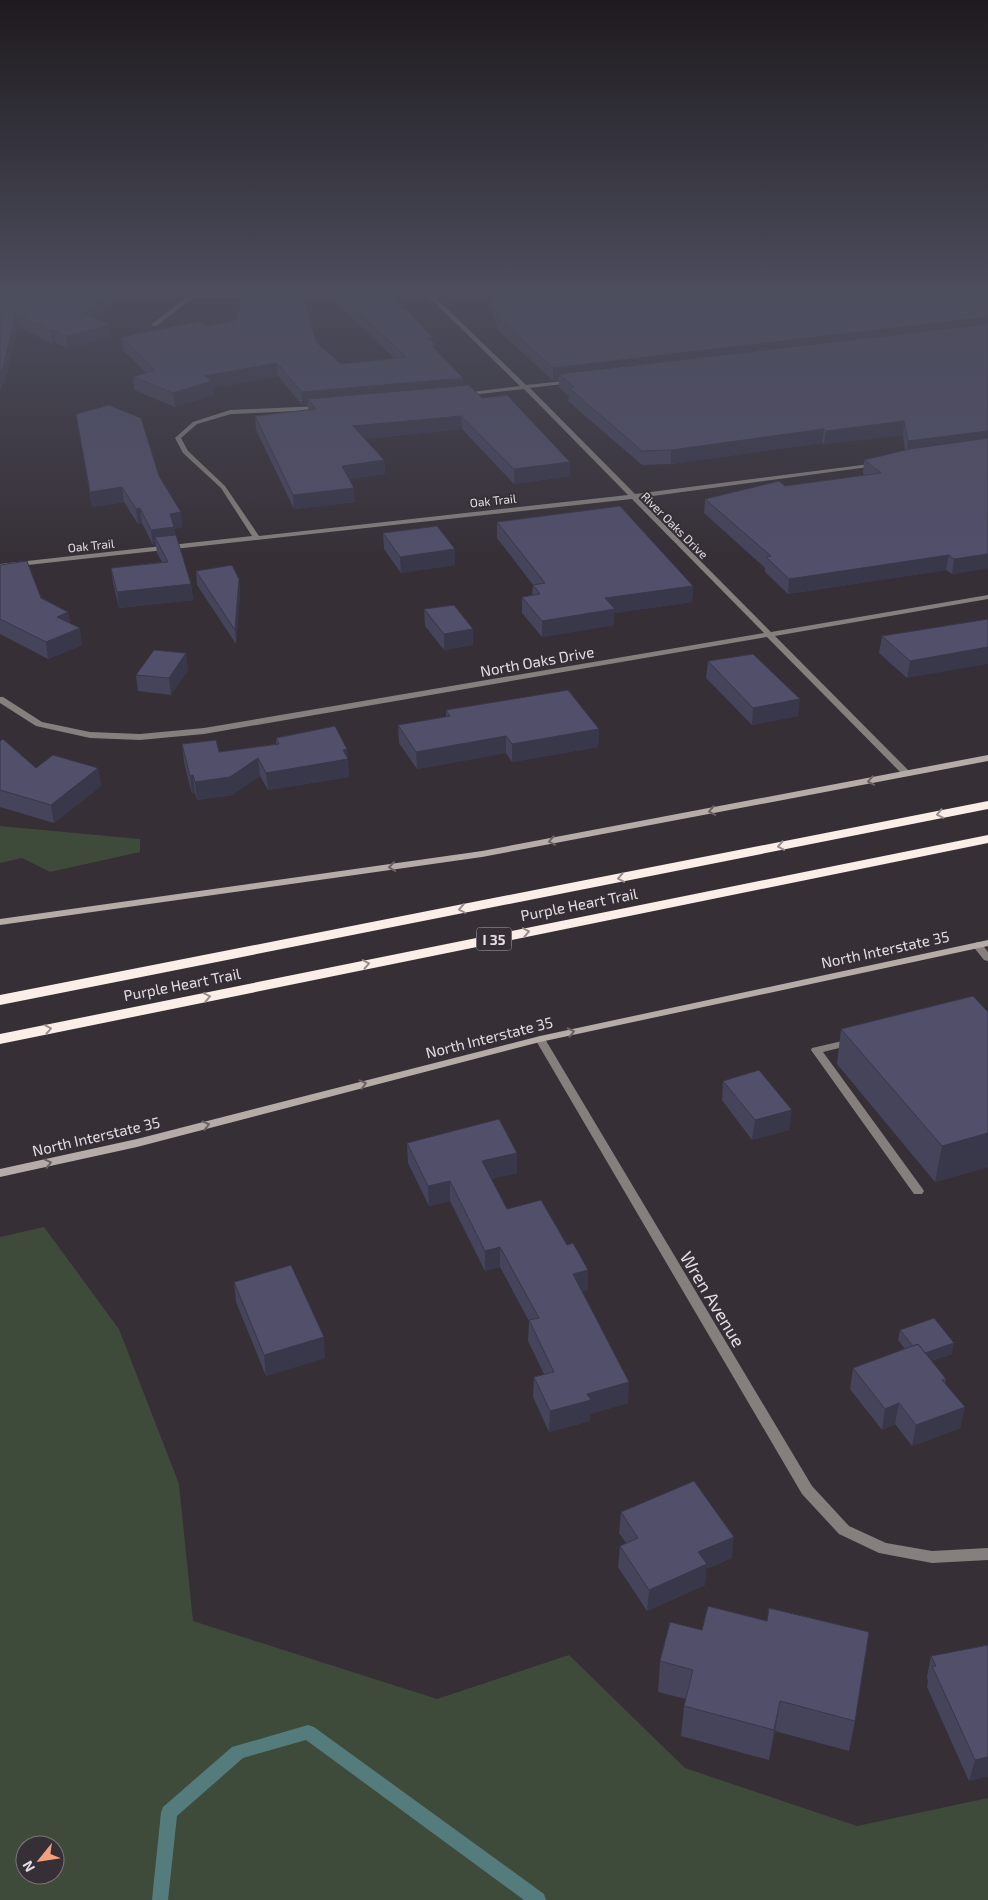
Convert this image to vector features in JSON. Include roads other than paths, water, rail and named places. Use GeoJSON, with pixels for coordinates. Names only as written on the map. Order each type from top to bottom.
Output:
{"type":"FeatureCollection","features":[{"type":"Feature","properties":{"kind":"highway","name":"Purple Heart Trail"},"geometry":{"type":"LineString","coordinates":[[0,1000],[988,805]]}},
{"type":"Feature","properties":{"kind":"highway","name":"Purple Heart Trail"},"geometry":{"type":"LineString","coordinates":[[0,1038],[988,839]]}},
{"type":"Feature","properties":{"kind":"main road"},"geometry":{"type":"LineString","coordinates":[[0,922],[482,854],[988,758]]}},
{"type":"Feature","properties":{"kind":"main road","name":"North Interstate 35"},"geometry":{"type":"LineString","coordinates":[[0,1173],[137,1143],[540,1039],[982,944]]}},
{"type":"Feature","properties":{"kind":"street","name":"River Oaks Drive"},"geometry":{"type":"LineString","coordinates":[[520,382],[631,497],[906,774]]}},
{"type":"Feature","properties":{"kind":"street"},"geometry":{"type":"LineString","coordinates":[[460,395],[569,382]]}},
{"type":"Feature","properties":{"kind":"street"},"geometry":{"type":"LineString","coordinates":[[256,537],[223,487],[185,452],[178,438],[195,423],[230,412],[328,408]]}},
{"type":"Feature","properties":{"kind":"street","name":"Oak Trail"},"geometry":{"type":"LineString","coordinates":[[0,566],[631,497],[882,463]]}},
{"type":"Feature","properties":{"kind":"street","name":"North Oaks Drive"},"geometry":{"type":"LineString","coordinates":[[0,699],[39,724],[90,735],[140,738],[204,731],[988,597]]}},
{"type":"Feature","properties":{"kind":"street"},"geometry":{"type":"LineString","coordinates":[[982,944],[988,958]]}},
{"type":"Feature","properties":{"kind":"street"},"geometry":{"type":"LineString","coordinates":[[864,1038],[816,1050],[918,1191]]}},
{"type":"Feature","properties":{"kind":"street","name":"Wren Avenue"},"geometry":{"type":"LineString","coordinates":[[540,1039],[806,1490],[844,1530],[884,1549],[932,1557],[988,1554]]}},
{"type":"Feature","properties":{"kind":"waterway"},"geometry":{"type":"LineString","coordinates":[[160,1900],[169,1812],[238,1752],[308,1732],[538,1900]]}}]}
